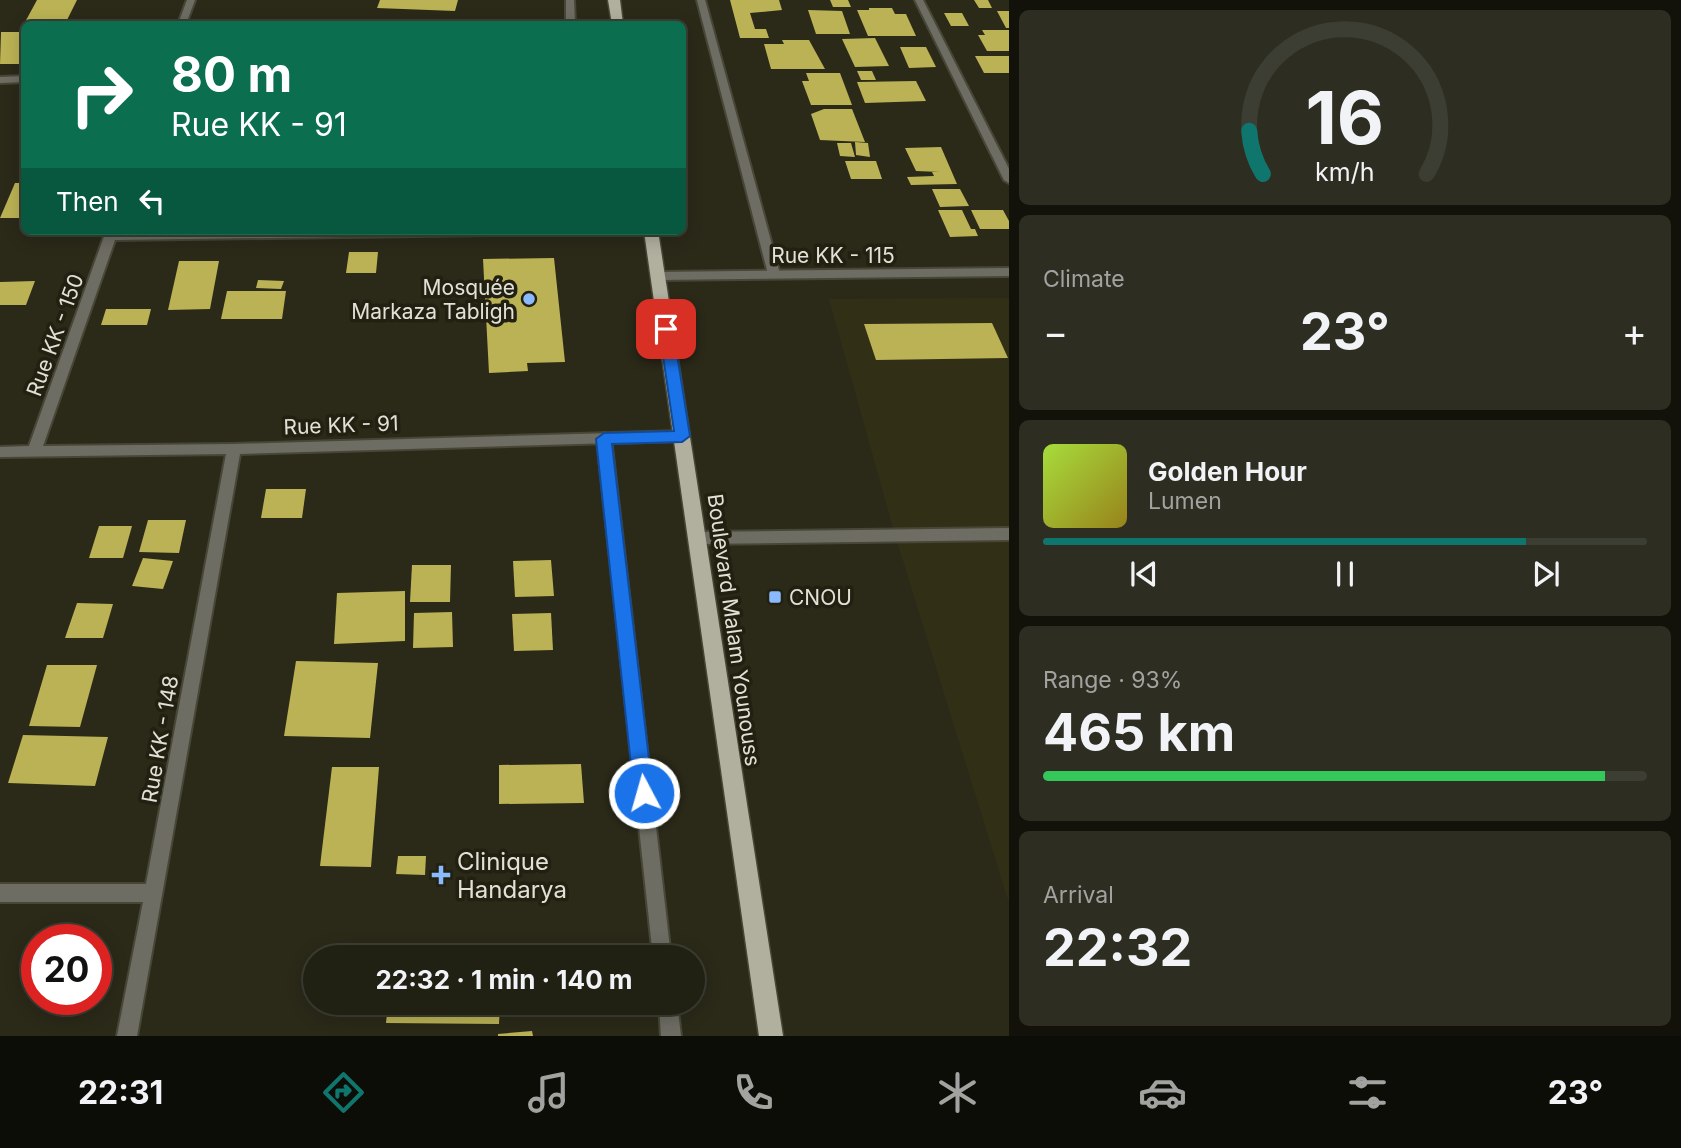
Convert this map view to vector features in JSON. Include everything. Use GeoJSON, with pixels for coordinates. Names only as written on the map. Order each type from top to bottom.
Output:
{"type":"FeatureCollection","features":[{"type":"Feature","properties":{"kind":"main road"},"geometry":{"type":"LineString","coordinates":[[614,0],[618,21]]}},
{"type":"Feature","properties":{"kind":"main road","name":"Boulevard Malam Younouss"},"geometry":{"type":"LineString","coordinates":[[652,235],[771,1036]]}},
{"type":"Feature","properties":{"kind":"street"},"geometry":{"type":"LineString","coordinates":[[183,21],[191,0]]}},
{"type":"Feature","properties":{"kind":"street"},"geometry":{"type":"LineString","coordinates":[[570,0],[571,21]]}},
{"type":"Feature","properties":{"kind":"street"},"geometry":{"type":"LineString","coordinates":[[701,0],[774,274]]}},
{"type":"Feature","properties":{"kind":"street"},"geometry":{"type":"LineString","coordinates":[[919,0],[1009,180]]}},
{"type":"Feature","properties":{"kind":"street"},"geometry":{"type":"LineString","coordinates":[[0,80],[21,79]]}},
{"type":"Feature","properties":{"kind":"street","name":"Rue KK - 150"},"geometry":{"type":"LineString","coordinates":[[34,452],[111,235]]}},
{"type":"Feature","properties":{"kind":"street","name":"Rue KK - 115"},"geometry":{"type":"LineString","coordinates":[[658,276],[1009,272]]}},
{"type":"Feature","properties":{"kind":"street","name":"Rue KK - 91"},"geometry":{"type":"LineString","coordinates":[[0,452],[234,449],[682,436]]}},
{"type":"Feature","properties":{"kind":"street"},"geometry":{"type":"LineString","coordinates":[[604,439],[661,945]]}},
{"type":"Feature","properties":{"kind":"street","name":"Rue KK - 148"},"geometry":{"type":"LineString","coordinates":[[127,1036],[234,449]]}},
{"type":"Feature","properties":{"kind":"street"},"geometry":{"type":"LineString","coordinates":[[698,538],[1009,534]]}},
{"type":"Feature","properties":{"kind":"street"},"geometry":{"type":"LineString","coordinates":[[0,893],[153,893]]}},
{"type":"Feature","properties":{"kind":"street"},"geometry":{"type":"LineString","coordinates":[[669,1015],[671,1036]]}},
{"type":"Feature","properties":{"kind":"shaded area"},"geometry":{"type":"Polygon","coordinates":[[[1009,298],[1009,903],[895,535],[829,299],[1009,298]]]}},
{"type":"Feature","properties":{"kind":"building"},"geometry":{"type":"Polygon","coordinates":[[[37,0],[77,0],[66,21],[26,21],[37,0]]]}},
{"type":"Feature","properties":{"kind":"building"},"geometry":{"type":"Polygon","coordinates":[[[380,0],[458,0],[455,11],[377,8],[380,0]]]}},
{"type":"Feature","properties":{"kind":"building"},"geometry":{"type":"Polygon","coordinates":[[[730,0],[779,0],[782,10],[750,13],[755,29],[766,29],[769,38],[740,38],[730,0]]]}},
{"type":"Feature","properties":{"kind":"building"},"geometry":{"type":"Polygon","coordinates":[[[830,0],[848,0],[851,7],[833,7],[830,0]]]}},
{"type":"Feature","properties":{"kind":"building"},"geometry":{"type":"Polygon","coordinates":[[[974,0],[988,0],[992,8],[979,8],[974,0]]]}},
{"type":"Feature","properties":{"kind":"building"},"geometry":{"type":"Polygon","coordinates":[[[892,8],[895,14],[906,14],[916,36],[868,36],[857,10],[892,8]]]}},
{"type":"Feature","properties":{"kind":"building"},"geometry":{"type":"Polygon","coordinates":[[[808,10],[842,11],[850,34],[816,34],[808,10]]]}},
{"type":"Feature","properties":{"kind":"building"},"geometry":{"type":"Polygon","coordinates":[[[997,11],[1009,11],[1009,28],[1006,28],[997,11]]]}},
{"type":"Feature","properties":{"kind":"building"},"geometry":{"type":"Polygon","coordinates":[[[944,13],[962,13],[969,26],[951,26],[944,13]]]}},
{"type":"Feature","properties":{"kind":"building"},"geometry":{"type":"Polygon","coordinates":[[[982,30],[1009,30],[1009,51],[987,51],[978,35],[985,35],[982,30]]]}},
{"type":"Feature","properties":{"kind":"building"},"geometry":{"type":"Polygon","coordinates":[[[1,32],[21,32],[21,64],[0,64],[1,32]]]}},
{"type":"Feature","properties":{"kind":"building"},"geometry":{"type":"Polygon","coordinates":[[[875,38],[889,66],[855,67],[842,39],[875,38]]]}},
{"type":"Feature","properties":{"kind":"building"},"geometry":{"type":"Polygon","coordinates":[[[782,40],[809,40],[825,69],[771,69],[764,44],[784,44],[782,40]]]}},
{"type":"Feature","properties":{"kind":"building"},"geometry":{"type":"Polygon","coordinates":[[[900,47],[926,47],[936,67],[909,68],[900,47]]]}},
{"type":"Feature","properties":{"kind":"building"},"geometry":{"type":"Polygon","coordinates":[[[975,56],[1009,56],[1009,73],[984,73],[975,56]]]}},
{"type":"Feature","properties":{"kind":"building"},"geometry":{"type":"Polygon","coordinates":[[[857,71],[872,71],[876,80],[861,80],[857,71]]]}},
{"type":"Feature","properties":{"kind":"building"},"geometry":{"type":"Polygon","coordinates":[[[806,73],[840,73],[852,105],[811,105],[802,81],[809,81],[806,73]]]}},
{"type":"Feature","properties":{"kind":"building"},"geometry":{"type":"Polygon","coordinates":[[[916,81],[926,101],[865,103],[857,82],[916,81]]]}},
{"type":"Feature","properties":{"kind":"building"},"geometry":{"type":"Polygon","coordinates":[[[824,109],[852,109],[865,142],[820,140],[811,114],[824,109]]]}},
{"type":"Feature","properties":{"kind":"building"},"geometry":{"type":"Polygon","coordinates":[[[855,142],[868,143],[870,157],[856,155],[855,142]]]}},
{"type":"Feature","properties":{"kind":"building"},"geometry":{"type":"Polygon","coordinates":[[[837,143],[851,143],[855,157],[840,156],[837,143]]]}},
{"type":"Feature","properties":{"kind":"building"},"geometry":{"type":"Polygon","coordinates":[[[941,147],[957,184],[911,185],[907,177],[934,176],[932,172],[940,172],[916,171],[905,148],[941,147]]]}},
{"type":"Feature","properties":{"kind":"building"},"geometry":{"type":"Polygon","coordinates":[[[845,161],[876,161],[882,179],[851,179],[845,161]]]}},
{"type":"Feature","properties":{"kind":"building"},"geometry":{"type":"Polygon","coordinates":[[[15,183],[21,183],[21,218],[0,218],[15,183]]]}},
{"type":"Feature","properties":{"kind":"building"},"geometry":{"type":"Polygon","coordinates":[[[932,189],[960,189],[969,206],[940,207],[932,189]]]}},
{"type":"Feature","properties":{"kind":"building"},"geometry":{"type":"Polygon","coordinates":[[[938,210],[962,210],[971,229],[975,229],[978,236],[950,237],[938,210]]]}},
{"type":"Feature","properties":{"kind":"building"},"geometry":{"type":"Polygon","coordinates":[[[971,210],[1003,210],[1009,221],[1009,229],[980,229],[971,210]]]}},
{"type":"Feature","properties":{"kind":"building"},"geometry":{"type":"Polygon","coordinates":[[[349,252],[378,252],[376,273],[346,273],[349,252]]]}},
{"type":"Feature","properties":{"kind":"building"},"geometry":{"type":"Polygon","coordinates":[[[554,258],[565,362],[527,363],[528,371],[489,373],[483,259],[554,258]]]}},
{"type":"Feature","properties":{"kind":"building"},"geometry":{"type":"Polygon","coordinates":[[[179,261],[219,261],[210,309],[168,310],[179,261]]]}},
{"type":"Feature","properties":{"kind":"building"},"geometry":{"type":"Polygon","coordinates":[[[258,280],[284,281],[281,289],[256,288],[258,280]]]}},
{"type":"Feature","properties":{"kind":"building"},"geometry":{"type":"Polygon","coordinates":[[[35,281],[26,305],[0,305],[0,282],[35,281]]]}},
{"type":"Feature","properties":{"kind":"building"},"geometry":{"type":"Polygon","coordinates":[[[227,291],[286,291],[282,319],[221,319],[227,291]]]}},
{"type":"Feature","properties":{"kind":"building"},"geometry":{"type":"Polygon","coordinates":[[[106,309],[151,309],[147,325],[101,325],[106,309]]]}},
{"type":"Feature","properties":{"kind":"building"},"geometry":{"type":"Polygon","coordinates":[[[992,323],[1008,358],[876,360],[864,324],[992,323]]]}},
{"type":"Feature","properties":{"kind":"building"},"geometry":{"type":"Polygon","coordinates":[[[266,489],[306,489],[302,518],[261,518],[266,489]]]}},
{"type":"Feature","properties":{"kind":"building"},"geometry":{"type":"Polygon","coordinates":[[[148,520],[186,520],[179,553],[139,552],[148,520]]]}},
{"type":"Feature","properties":{"kind":"building"},"geometry":{"type":"Polygon","coordinates":[[[99,526],[132,526],[123,558],[89,558],[99,526]]]}},
{"type":"Feature","properties":{"kind":"building"},"geometry":{"type":"Polygon","coordinates":[[[143,558],[173,561],[163,589],[132,586],[143,558]]]}},
{"type":"Feature","properties":{"kind":"building"},"geometry":{"type":"Polygon","coordinates":[[[551,560],[554,596],[515,597],[513,561],[551,560]]]}},
{"type":"Feature","properties":{"kind":"building"},"geometry":{"type":"Polygon","coordinates":[[[412,565],[451,565],[450,602],[410,602],[412,565]]]}},
{"type":"Feature","properties":{"kind":"building"},"geometry":{"type":"Polygon","coordinates":[[[405,591],[405,641],[334,644],[337,593],[405,591]]]}},
{"type":"Feature","properties":{"kind":"building"},"geometry":{"type":"Polygon","coordinates":[[[77,603],[113,604],[103,638],[65,638],[77,603]]]}},
{"type":"Feature","properties":{"kind":"building"},"geometry":{"type":"Polygon","coordinates":[[[452,612],[453,647],[413,648],[414,613],[452,612]]]}},
{"type":"Feature","properties":{"kind":"building"},"geometry":{"type":"Polygon","coordinates":[[[551,613],[553,650],[514,651],[512,614],[551,613]]]}},
{"type":"Feature","properties":{"kind":"building"},"geometry":{"type":"Polygon","coordinates":[[[296,661],[378,663],[370,738],[284,736],[296,661]]]}},
{"type":"Feature","properties":{"kind":"building"},"geometry":{"type":"Polygon","coordinates":[[[47,665],[97,665],[80,727],[29,726],[47,665]]]}},
{"type":"Feature","properties":{"kind":"building"},"geometry":{"type":"Polygon","coordinates":[[[23,735],[108,737],[95,786],[8,783],[23,735]]]}},
{"type":"Feature","properties":{"kind":"building"},"geometry":{"type":"Polygon","coordinates":[[[581,764],[584,803],[499,804],[499,765],[581,764]]]}},
{"type":"Feature","properties":{"kind":"building"},"geometry":{"type":"Polygon","coordinates":[[[332,767],[379,767],[371,867],[320,866],[332,767]]]}},
{"type":"Feature","properties":{"kind":"building"},"geometry":{"type":"Polygon","coordinates":[[[398,856],[426,856],[425,875],[396,874],[398,856]]]}},
{"type":"Feature","properties":{"kind":"building"},"geometry":{"type":"Polygon","coordinates":[[[387,1015],[499,1015],[499,1024],[386,1023],[387,1015]]]}},
{"type":"Feature","properties":{"kind":"building"},"geometry":{"type":"Polygon","coordinates":[[[532,1031],[533,1036],[498,1036],[498,1034],[532,1031]]]}},
{"type":"Feature","properties":{"kind":"place","name":"Mosquée Markaza Tabligh"},"geometry":{"type":"Point","coordinates":[529,299]}},
{"type":"Feature","properties":{"kind":"place","name":"CNOU"},"geometry":{"type":"Point","coordinates":[775,597]}},
{"type":"Feature","properties":{"kind":"place","name":"Clinique Handarya"},"geometry":{"type":"Point","coordinates":[441,875]}},
{"type":"Feature","properties":{"kind":"route"},"geometry":{"type":"LineString","coordinates":[[644,793],[604,439],[682,436],[666,329]]}}]}
